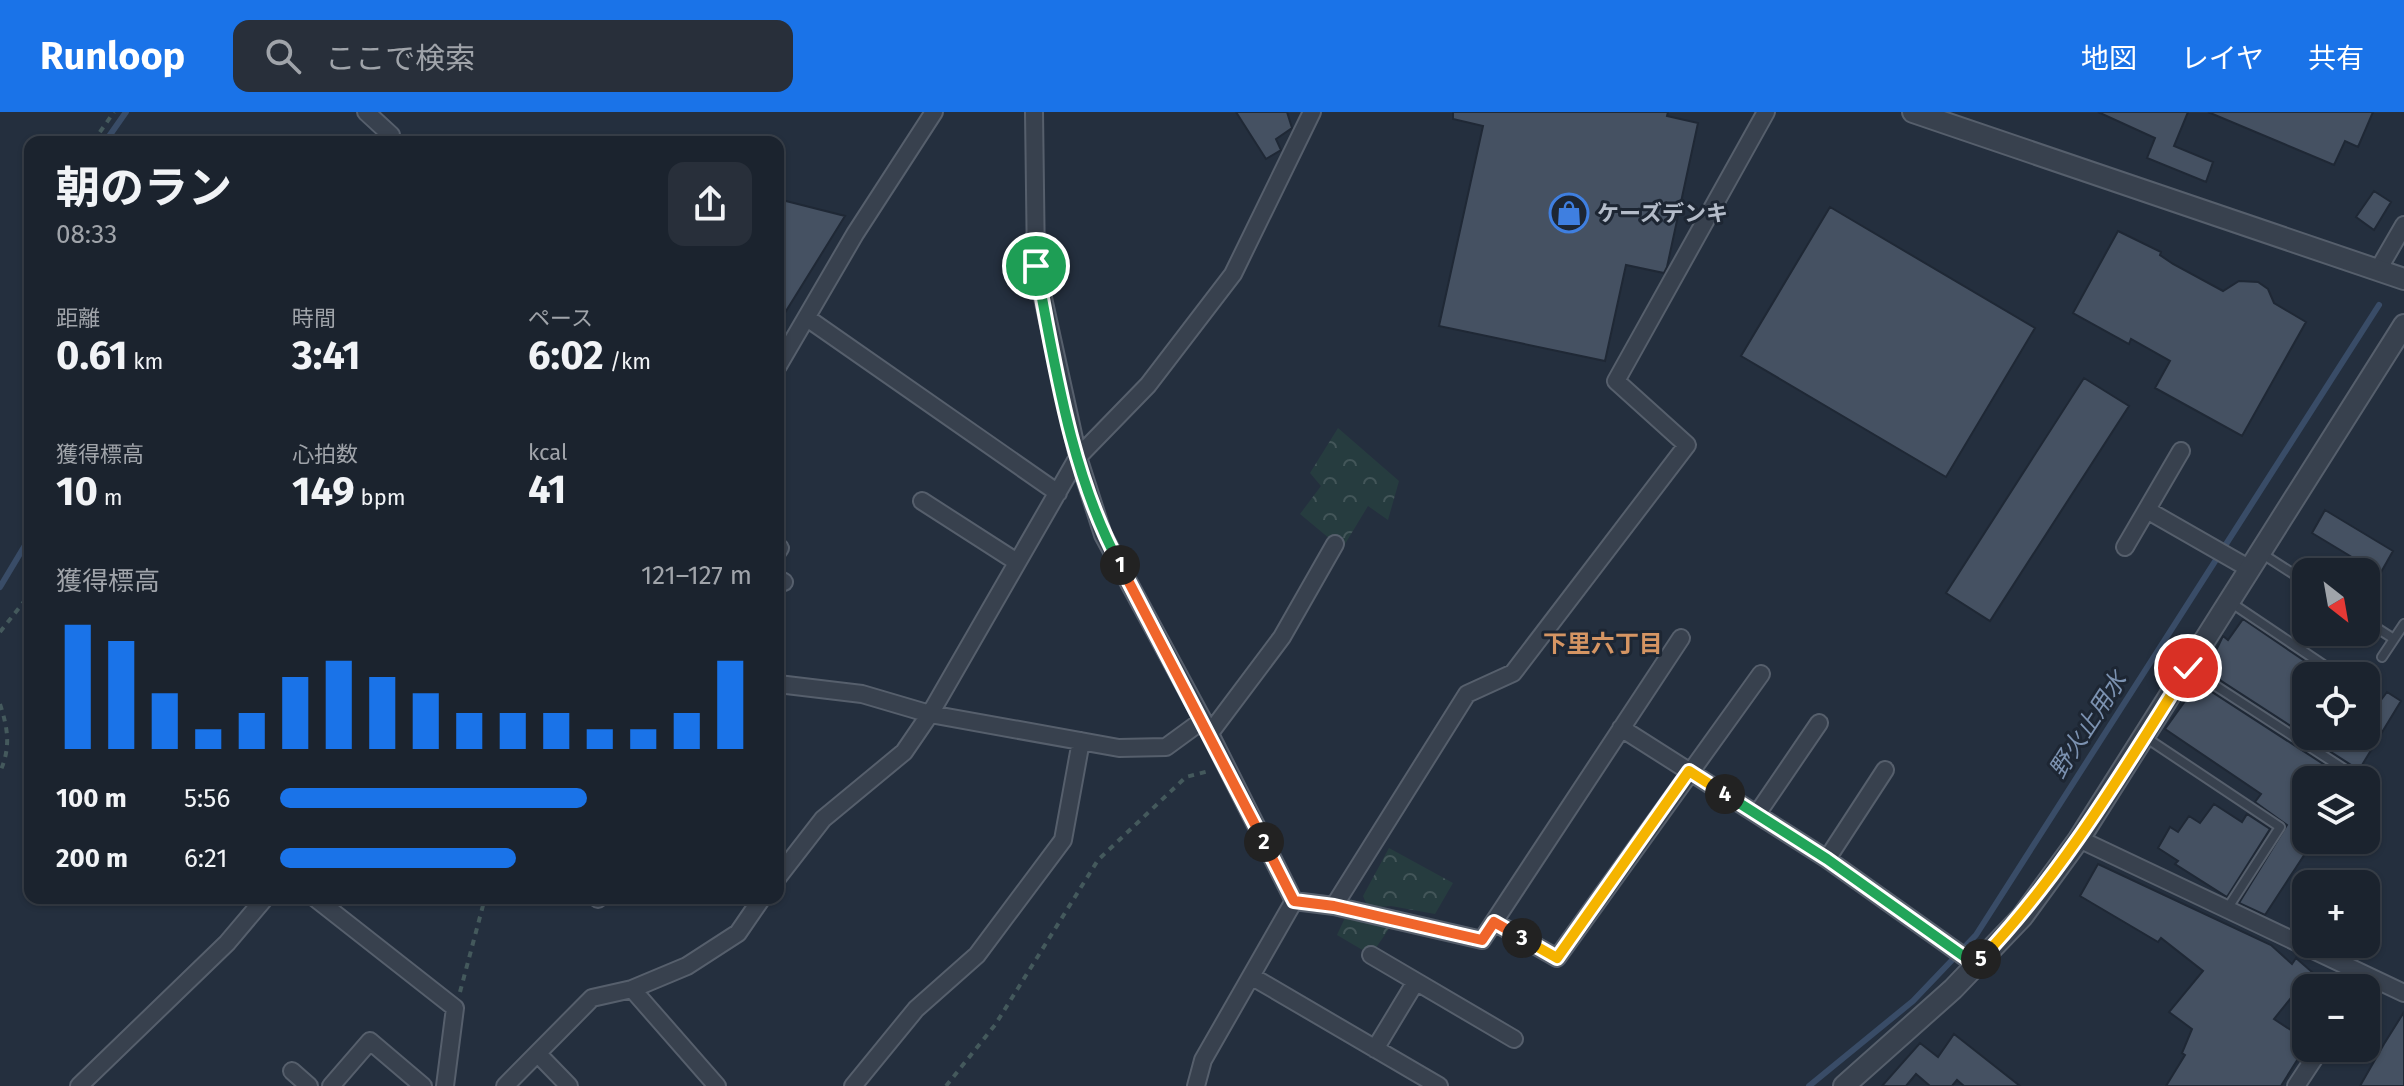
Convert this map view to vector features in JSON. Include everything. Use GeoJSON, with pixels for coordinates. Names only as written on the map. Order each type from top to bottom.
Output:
{"type":"FeatureCollection","features":[{"type":"Feature","properties":{"kind":"street"},"geometry":{"type":"LineString","coordinates":[[366,112],[391,136]]}},
{"type":"Feature","properties":{"kind":"street"},"geometry":{"type":"LineString","coordinates":[[784,356],[855,234],[934,112]]}},
{"type":"Feature","properties":{"kind":"street"},"geometry":{"type":"LineString","coordinates":[[1034,112],[1036,266],[1078,457],[1103,535],[1227,766],[1294,901]]}},
{"type":"Feature","properties":{"kind":"street"},"geometry":{"type":"LineString","coordinates":[[784,869],[823,819],[904,752],[930,714],[1078,457],[1148,385],[1233,274],[1312,112]]}},
{"type":"Feature","properties":{"kind":"street"},"geometry":{"type":"LineString","coordinates":[[1334,906],[1467,694],[1513,673],[1687,445],[1616,381],[1766,112]]}},
{"type":"Feature","properties":{"kind":"street"},"geometry":{"type":"LineString","coordinates":[[1913,112],[2404,279]]}},
{"type":"Feature","properties":{"kind":"street"},"geometry":{"type":"LineString","coordinates":[[2378,270],[2404,225]]}},
{"type":"Feature","properties":{"kind":"street"},"geometry":{"type":"LineString","coordinates":[[807,318],[1058,493]]}},
{"type":"Feature","properties":{"kind":"street"},"geometry":{"type":"LineString","coordinates":[[1853,1084],[1971,961],[2022,917],[2079,839],[2229,602],[2248,560],[2404,325]]}},
{"type":"Feature","properties":{"kind":"street"},"geometry":{"type":"LineString","coordinates":[[2125,547],[2181,451]]}},
{"type":"Feature","properties":{"kind":"street"},"geometry":{"type":"LineString","coordinates":[[922,501],[1017,562]]}},
{"type":"Feature","properties":{"kind":"street"},"geometry":{"type":"LineString","coordinates":[[2147,510],[2209,545],[2248,560]]}},
{"type":"Feature","properties":{"kind":"street"},"geometry":{"type":"LineString","coordinates":[[784,685],[862,694],[930,714],[1119,748],[1166,747],[1206,727],[1282,637],[1335,544]]}},
{"type":"Feature","properties":{"kind":"street"},"geometry":{"type":"LineString","coordinates":[[1294,901],[1334,906],[1482,940],[1681,638]]}},
{"type":"Feature","properties":{"kind":"street"},"geometry":{"type":"LineString","coordinates":[[1494,922],[1557,958],[1761,674]]}},
{"type":"Feature","properties":{"kind":"street"},"geometry":{"type":"LineString","coordinates":[[1757,814],[1819,723]]}},
{"type":"Feature","properties":{"kind":"street"},"geometry":{"type":"LineString","coordinates":[[1621,728],[1827,859],[1971,961]]}},
{"type":"Feature","properties":{"kind":"street"},"geometry":{"type":"LineString","coordinates":[[853,1086],[916,1009],[977,955],[1063,840],[1081,741]]}},
{"type":"Feature","properties":{"kind":"street"},"geometry":{"type":"LineString","coordinates":[[1827,859],[1885,770]]}},
{"type":"Feature","properties":{"kind":"street"},"geometry":{"type":"LineString","coordinates":[[2079,839],[2227,909],[2349,974]]}},
{"type":"Feature","properties":{"kind":"street"},"geometry":{"type":"LineString","coordinates":[[1196,1086],[1203,1060],[1294,901]]}},
{"type":"Feature","properties":{"kind":"street"},"geometry":{"type":"LineString","coordinates":[[79,1086],[227,943],[260,904]]}},
{"type":"Feature","properties":{"kind":"street"},"geometry":{"type":"LineString","coordinates":[[323,904],[455,1008],[445,1086]]}},
{"type":"Feature","properties":{"kind":"street"},"geometry":{"type":"LineString","coordinates":[[505,1086],[592,998],[632,989],[687,966],[738,933],[758,904]]}},
{"type":"Feature","properties":{"kind":"street"},"geometry":{"type":"LineString","coordinates":[[1371,955],[1514,1039]]}},
{"type":"Feature","properties":{"kind":"street"},"geometry":{"type":"LineString","coordinates":[[1251,976],[1439,1086]]}},
{"type":"Feature","properties":{"kind":"street"},"geometry":{"type":"LineString","coordinates":[[1375,1049],[1415,983]]}},
{"type":"Feature","properties":{"kind":"street"},"geometry":{"type":"LineString","coordinates":[[2380,986],[2404,993]]}},
{"type":"Feature","properties":{"kind":"street"},"geometry":{"type":"LineString","coordinates":[[632,989],[717,1086]]}},
{"type":"Feature","properties":{"kind":"street"},"geometry":{"type":"LineString","coordinates":[[331,1086],[370,1041],[423,1086]]}},
{"type":"Feature","properties":{"kind":"street"},"geometry":{"type":"LineString","coordinates":[[538,1054],[569,1086]]}},
{"type":"Feature","properties":{"kind":"street"},"geometry":{"type":"LineString","coordinates":[[2296,1086],[2312,1062]]}},
{"type":"Feature","properties":{"kind":"street"},"geometry":{"type":"LineString","coordinates":[[292,1071],[309,1086]]}},
{"type":"Feature","properties":{"kind":"lane"},"geometry":{"type":"LineString","coordinates":[[2248,560],[2292,577]]}},
{"type":"Feature","properties":{"kind":"lane"},"geometry":{"type":"LineString","coordinates":[[2229,602],[2319,662]]}},
{"type":"Feature","properties":{"kind":"lane"},"geometry":{"type":"LineString","coordinates":[[2382,657],[2404,624]]}},
{"type":"Feature","properties":{"kind":"lane"},"geometry":{"type":"LineString","coordinates":[[2380,630],[2394,639]]}},
{"type":"Feature","properties":{"kind":"lane"},"geometry":{"type":"LineString","coordinates":[[2188,668],[2339,766]]}},
{"type":"Feature","properties":{"kind":"lane"},"geometry":{"type":"LineString","coordinates":[[2144,737],[2280,827],[2227,909]]}},
{"type":"Feature","properties":{"kind":"path"},"geometry":{"type":"LineString","coordinates":[[97,136],[114,112]]}},
{"type":"Feature","properties":{"kind":"path"},"geometry":{"type":"LineString","coordinates":[[0,632],[24,602]]}},
{"type":"Feature","properties":{"kind":"path"},"geometry":{"type":"LineString","coordinates":[[0,704],[9,731],[6,758],[0,772]]}},
{"type":"Feature","properties":{"kind":"path"},"geometry":{"type":"LineString","coordinates":[[946,1086],[995,1025],[1098,860],[1186,777],[1227,766]]}},
{"type":"Feature","properties":{"kind":"path"},"geometry":{"type":"LineString","coordinates":[[455,1008],[483,904]]}},
{"type":"Feature","properties":{"kind":"green space"},"geometry":{"type":"Polygon","coordinates":[[[1338,428],[1399,481],[1388,520],[1368,506],[1342,549],[1300,514],[1321,486],[1310,473],[1338,428]]]}},
{"type":"Feature","properties":{"kind":"green space"},"geometry":{"type":"Polygon","coordinates":[[[1389,848],[1453,883],[1435,914],[1391,906],[1368,908],[1363,896],[1389,848]]]}},
{"type":"Feature","properties":{"kind":"green space"},"geometry":{"type":"Polygon","coordinates":[[[1349,909],[1395,920],[1371,955],[1337,935],[1349,909]]]}},
{"type":"Feature","properties":{"kind":"building"},"geometry":{"type":"Polygon","coordinates":[[[1236,112],[1287,112],[1292,128],[1276,139],[1281,150],[1266,159],[1236,112]]]}},
{"type":"Feature","properties":{"kind":"building"},"geometry":{"type":"Polygon","coordinates":[[[1453,112],[1668,112],[1667,116],[1698,123],[1667,267],[1664,273],[1626,265],[1605,361],[1439,326],[1483,126],[1453,119],[1453,112]]]}},
{"type":"Feature","properties":{"kind":"building"},"geometry":{"type":"Polygon","coordinates":[[[2098,112],[2188,112],[2174,146],[2213,162],[2206,182],[2147,158],[2155,138],[2098,112]]]}},
{"type":"Feature","properties":{"kind":"building"},"geometry":{"type":"Polygon","coordinates":[[[2208,112],[2373,112],[2358,147],[2345,141],[2334,165],[2208,112]]]}},
{"type":"Feature","properties":{"kind":"building"},"geometry":{"type":"Polygon","coordinates":[[[2374,191],[2391,202],[2374,230],[2356,217],[2374,191]]]}},
{"type":"Feature","properties":{"kind":"building"},"geometry":{"type":"Polygon","coordinates":[[[784,201],[845,216],[784,314],[784,201]]]}},
{"type":"Feature","properties":{"kind":"building"},"geometry":{"type":"Polygon","coordinates":[[[1830,207],[2035,328],[1946,477],[1741,356],[1830,207]]]}},
{"type":"Feature","properties":{"kind":"building"},"geometry":{"type":"Polygon","coordinates":[[[2118,231],[2161,252],[2160,255],[2173,264],[2223,291],[2239,281],[2258,282],[2268,289],[2274,303],[2306,322],[2242,436],[2155,388],[2170,361],[2131,339],[2129,344],[2073,313],[2118,231]]]}},
{"type":"Feature","properties":{"kind":"building"},"geometry":{"type":"Polygon","coordinates":[[[2084,378],[2129,406],[1990,621],[1946,593],[2084,378]]]}},
{"type":"Feature","properties":{"kind":"building"},"geometry":{"type":"Polygon","coordinates":[[[2325,510],[2393,551],[2380,574],[2380,558],[2353,558],[2312,533],[2325,510]]]}},
{"type":"Feature","properties":{"kind":"building"},"geometry":{"type":"Polygon","coordinates":[[[2243,619],[2306,662],[2292,662],[2292,727],[2206,671],[2223,636],[2228,640],[2243,619]]]}},
{"type":"Feature","properties":{"kind":"building"},"geometry":{"type":"Polygon","coordinates":[[[2198,683],[2292,744],[2292,750],[2302,750],[2326,766],[2292,766],[2292,854],[2305,854],[2265,915],[2239,903],[2287,825],[2255,802],[2261,794],[2165,729],[2198,683]]]}},
{"type":"Feature","properties":{"kind":"building"},"geometry":{"type":"Polygon","coordinates":[[[2387,692],[2401,701],[2380,736],[2380,701],[2387,692]]]}},
{"type":"Feature","properties":{"kind":"building"},"geometry":{"type":"Polygon","coordinates":[[[2328,750],[2371,750],[2361,766],[2353,766],[2328,750]]]}},
{"type":"Feature","properties":{"kind":"building"},"geometry":{"type":"Polygon","coordinates":[[[2214,804],[2242,822],[2247,814],[2270,829],[2227,897],[2175,864],[2178,861],[2158,848],[2170,827],[2178,832],[2189,816],[2200,823],[2214,804]]]}},
{"type":"Feature","properties":{"kind":"building"},"geometry":{"type":"Polygon","coordinates":[[[2098,864],[2271,945],[2292,964],[2296,958],[2312,972],[2292,974],[2292,997],[2274,1019],[2292,1031],[2292,1062],[2296,1062],[2281,1086],[2166,1086],[2185,1055],[2182,1053],[2192,1029],[2169,1012],[2203,971],[2161,938],[2158,942],[2080,896],[2098,864]]]}},
{"type":"Feature","properties":{"kind":"building"},"geometry":{"type":"Polygon","coordinates":[[[2404,1012],[2404,1086],[2360,1086],[2374,1062],[2380,1062],[2384,1044],[2404,1012]]]}},
{"type":"Feature","properties":{"kind":"building"},"geometry":{"type":"Polygon","coordinates":[[[1954,1034],[2020,1086],[1964,1086],[1957,1080],[1952,1086],[1930,1086],[1916,1074],[1906,1086],[1882,1086],[1920,1043],[1938,1057],[1954,1034]]]}},
{"type":"Feature","properties":{"kind":"waterway"},"geometry":{"type":"LineString","coordinates":[[109,136],[126,112]]}},
{"type":"Feature","properties":{"kind":"waterway","name":"野火止用水"},"geometry":{"type":"LineString","coordinates":[[1809,1086],[1913,1001],[1976,935],[2379,305]]}},
{"type":"Feature","properties":{"kind":"waterway"},"geometry":{"type":"LineString","coordinates":[[0,587],[24,547]]}},
{"type":"Feature","properties":{"kind":"place","name":"ケーズデンキ"},"geometry":{"type":"Point","coordinates":[1569,213]}},
{"type":"Feature","properties":{"kind":"district","name":"下里六丁目"},"geometry":{"type":"Point","coordinates":[1603,644]}},
{"type":"Feature","properties":{"kind":"route"},"geometry":{"type":"LineString","coordinates":[[1036,266],[1078,457],[1103,535],[1203,720],[1294,901],[1334,906],[1482,940],[1494,922],[1557,958],[1689,771],[1827,859],[1976,965],[2022,917],[2079,839],[2188,668]]}}]}
